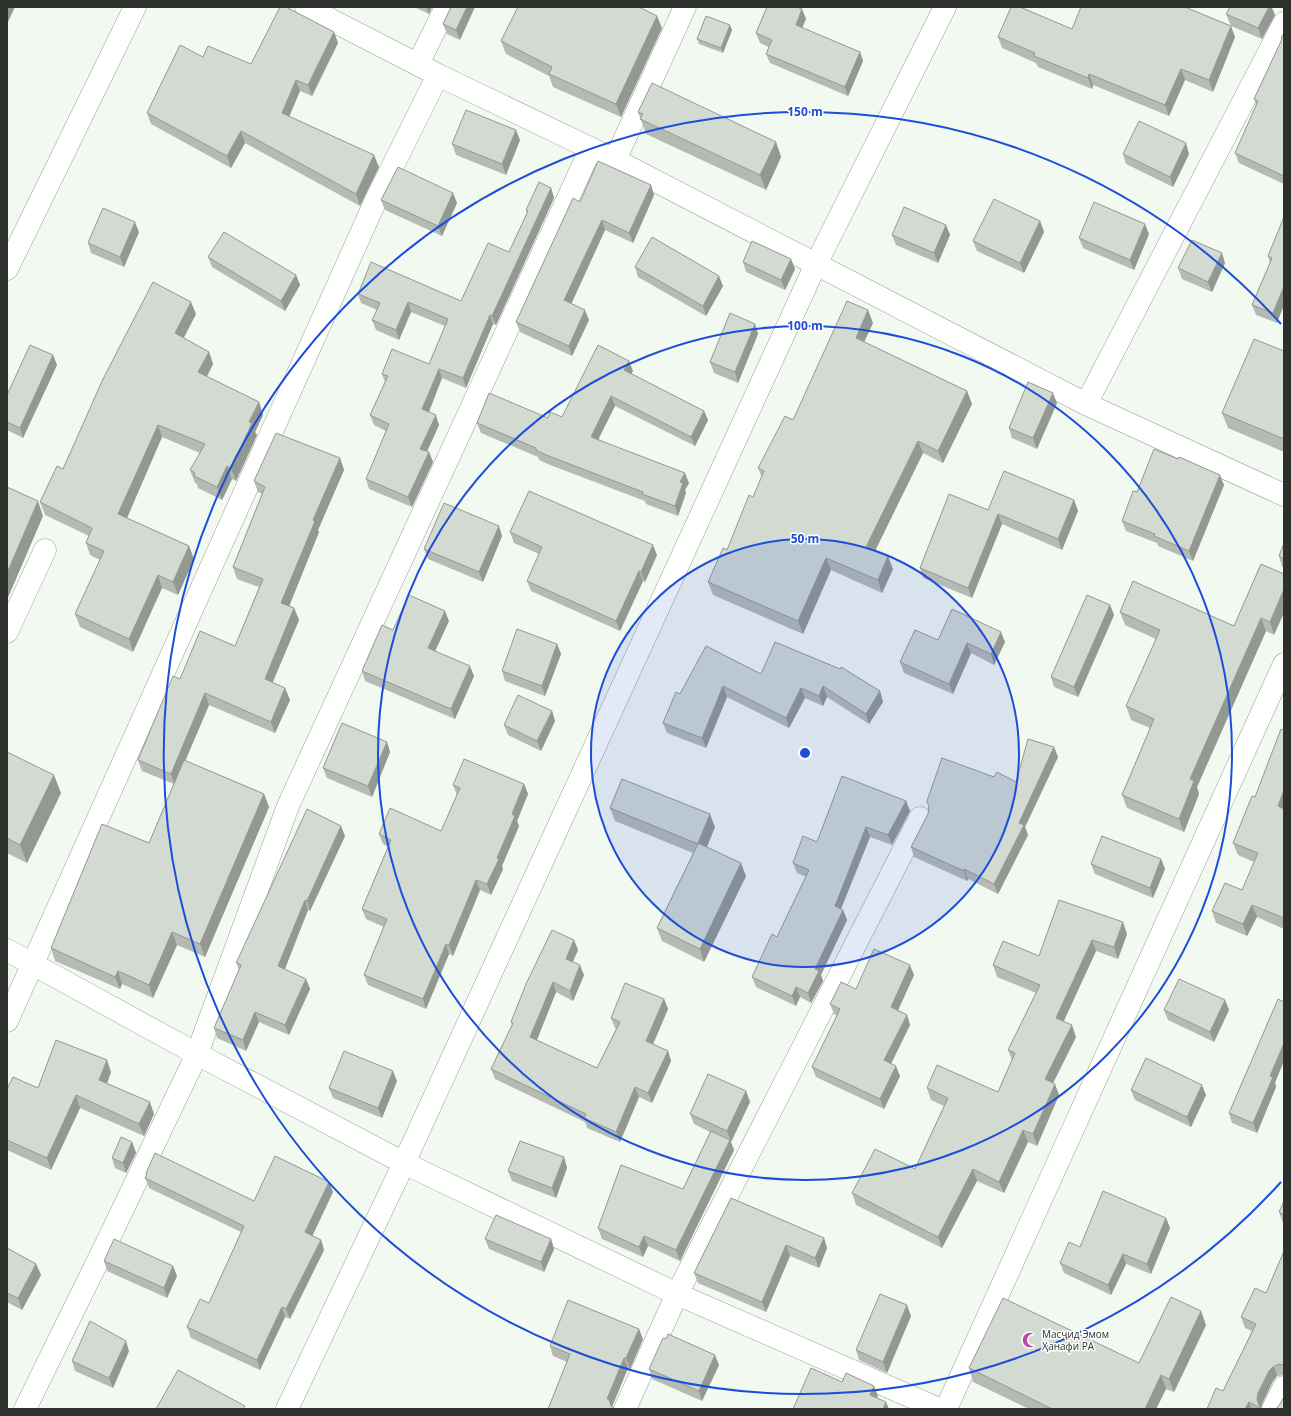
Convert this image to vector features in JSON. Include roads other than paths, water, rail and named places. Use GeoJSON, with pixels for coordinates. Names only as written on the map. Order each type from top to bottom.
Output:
{"type":"FeatureCollection","features":[{"type":"Feature","properties":{"kind":"street"},"geometry":{"type":"LineString","coordinates":[[7,269],[135,7]]}},
{"type":"Feature","properties":{"kind":"street"},"geometry":{"type":"LineString","coordinates":[[306,7],[438,75],[615,160],[1086,404],[1284,495]]}},
{"type":"Feature","properties":{"kind":"street"},"geometry":{"type":"LineString","coordinates":[[418,64],[446,7]]}},
{"type":"Feature","properties":{"kind":"street"},"geometry":{"type":"LineString","coordinates":[[615,160],[685,7]]}},
{"type":"Feature","properties":{"kind":"street"},"geometry":{"type":"LineString","coordinates":[[287,1409],[404,1163],[816,264],[945,7]]}},
{"type":"Feature","properties":{"kind":"street"},"geometry":{"type":"LineString","coordinates":[[1086,404],[1284,23]]}},
{"type":"Feature","properties":{"kind":"street"},"geometry":{"type":"LineString","coordinates":[[7,1021],[373,208],[438,75]]}},
{"type":"Feature","properties":{"kind":"street"},"geometry":{"type":"LineString","coordinates":[[25,1409],[197,1054],[288,806],[591,148]]}},
{"type":"Feature","properties":{"kind":"street"},"geometry":{"type":"LineString","coordinates":[[7,632],[45,550]]}},
{"type":"Feature","properties":{"kind":"street"},"geometry":{"type":"LineString","coordinates":[[946,1409],[1284,664]]}},
{"type":"Feature","properties":{"kind":"street"},"geometry":{"type":"LineString","coordinates":[[625,1409],[677,1294],[920,818]]}},
{"type":"Feature","properties":{"kind":"street"},"geometry":{"type":"LineString","coordinates":[[7,950],[197,1054],[404,1163],[677,1294],[939,1409]]}},
{"type":"Feature","properties":{"kind":"street"},"geometry":{"type":"LineString","coordinates":[[1273,1409],[1284,1387]]}},
{"type":"Feature","properties":{"kind":"place","name":"Масҷид Эмом Ҳанафи РА"},"geometry":{"type":"Point","coordinates":[1030,1340]}}]}
